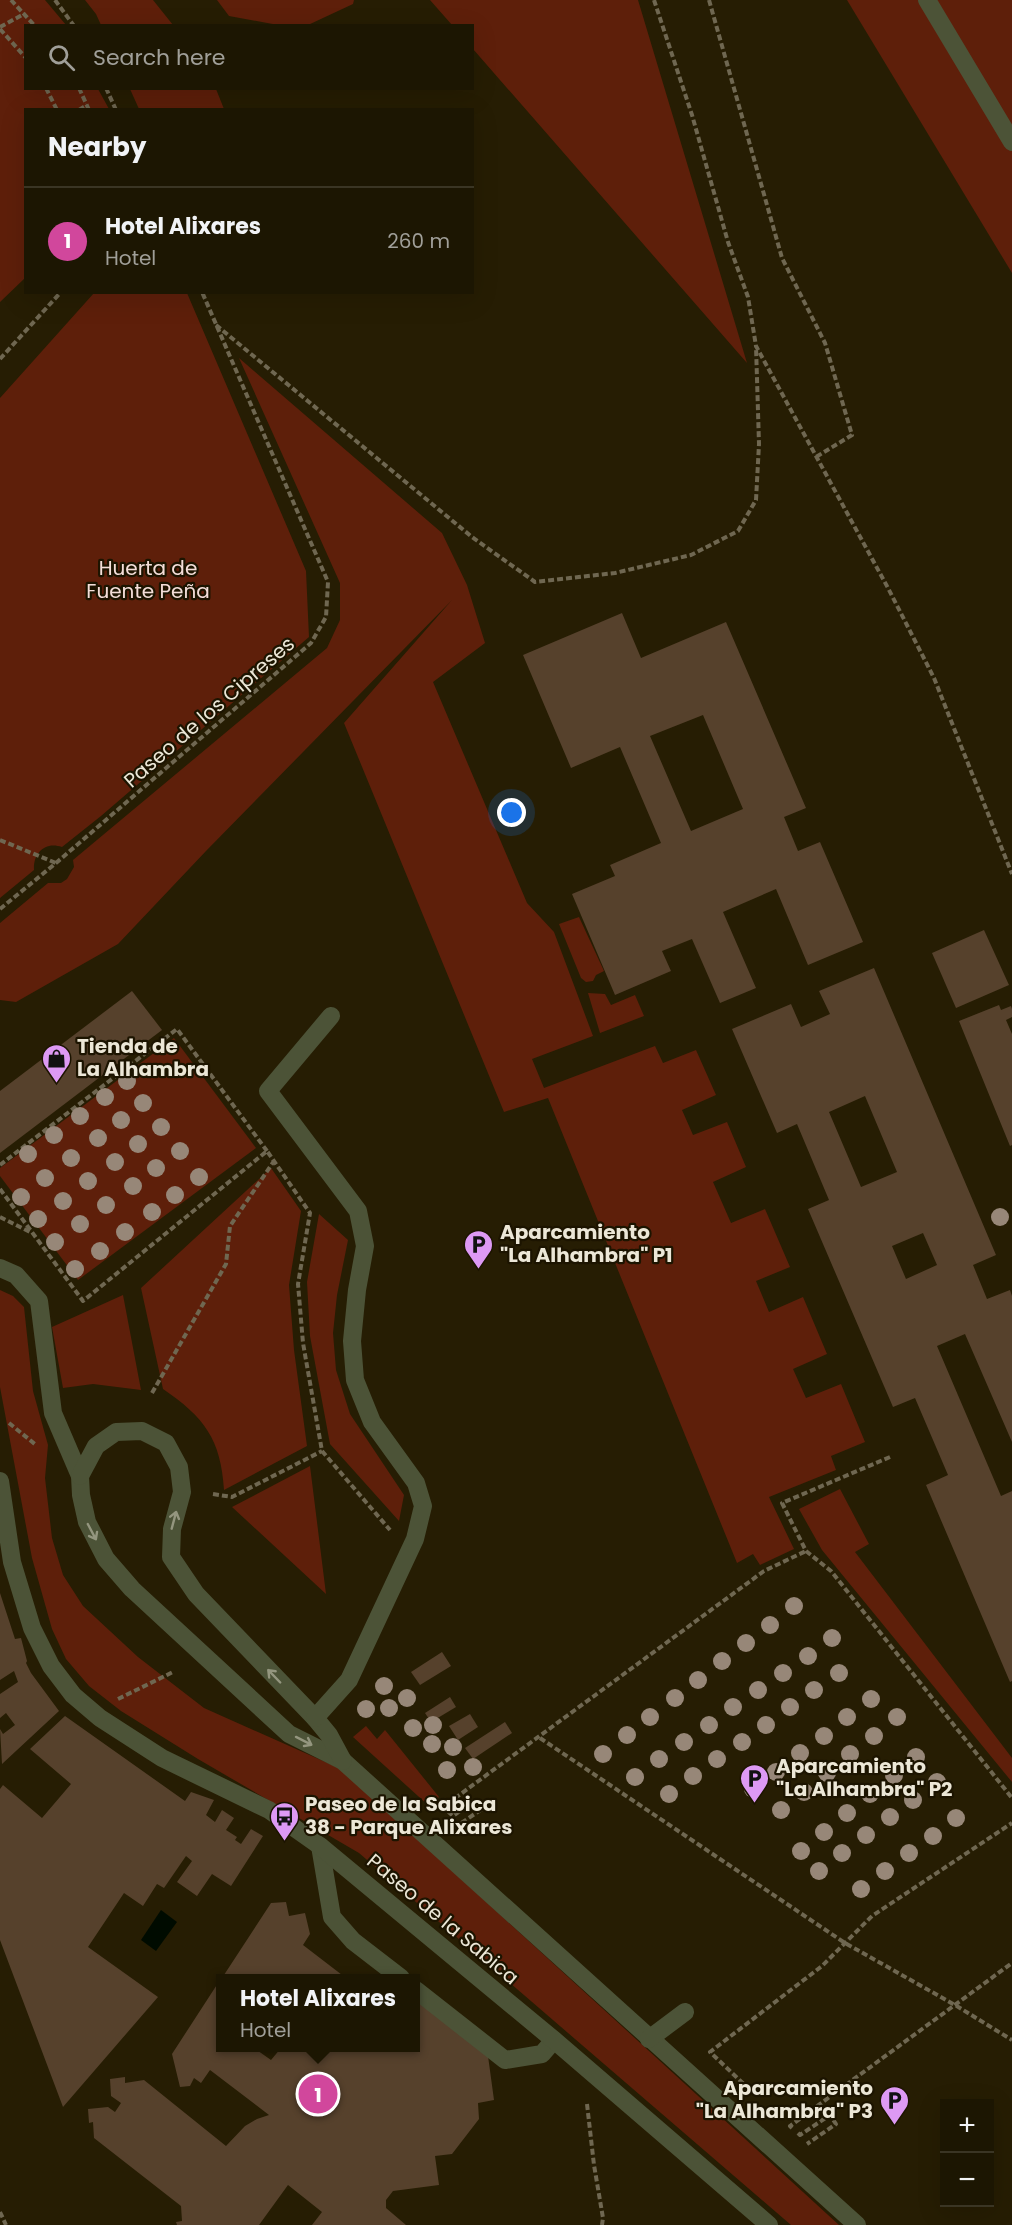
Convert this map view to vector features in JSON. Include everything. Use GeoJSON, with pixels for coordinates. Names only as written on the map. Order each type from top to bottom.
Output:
{"type":"FeatureCollection","features":[{"type":"Feature","properties":{"kind":"street"},"geometry":{"type":"LineString","coordinates":[[927,0],[1012,142]]}},
{"type":"Feature","properties":{"kind":"street"},"geometry":{"type":"LineString","coordinates":[[315,1718],[349,1680],[415,1539],[423,1506],[416,1483],[372,1422],[355,1380],[352,1341],[357,1290],[366,1246],[358,1211],[268,1091],[331,1016]]}},
{"type":"Feature","properties":{"kind":"street"},"geometry":{"type":"LineString","coordinates":[[0,1268],[16,1275],[39,1301],[53,1413],[80,1476],[81,1495],[87,1522],[106,1559],[132,1589],[289,1734],[343,1761],[857,2225]]}},
{"type":"Feature","properties":{"kind":"street"},"geometry":{"type":"LineString","coordinates":[[80,1476],[96,1446],[116,1432],[142,1431],[166,1443],[179,1467],[182,1492],[172,1529],[171,1557],[196,1594],[329,1734],[343,1761]]}},
{"type":"Feature","properties":{"kind":"street","name":"Paseo de la Sabica"},"geometry":{"type":"LineString","coordinates":[[0,1481],[12,1562],[33,1628],[51,1666],[73,1695],[99,1718],[162,1758],[270,1810],[320,1846],[554,2040],[769,2225]]}},
{"type":"Feature","properties":{"kind":"street"},"geometry":{"type":"LineString","coordinates":[[320,1846],[332,1917],[353,1941],[396,1974]]}},
{"type":"Feature","properties":{"kind":"street"},"geometry":{"type":"LineString","coordinates":[[420,1993],[505,2060],[542,2054],[554,2040]]}},
{"type":"Feature","properties":{"kind":"street"},"geometry":{"type":"LineString","coordinates":[[649,2039],[685,2013]]}},
{"type":"Feature","properties":{"kind":"path"},"geometry":{"type":"LineString","coordinates":[[11,0],[33,24]]}},
{"type":"Feature","properties":{"kind":"path"},"geometry":{"type":"LineString","coordinates":[[55,0],[73,24]]}},
{"type":"Feature","properties":{"kind":"path"},"geometry":{"type":"LineString","coordinates":[[216,325],[472,537],[535,582],[615,573],[690,555],[738,531],[756,500],[759,444],[756,346],[748,297],[728,242],[692,115],[654,0]]}},
{"type":"Feature","properties":{"kind":"path"},"geometry":{"type":"LineString","coordinates":[[709,0],[782,258],[825,343],[852,435],[816,457]]}},
{"type":"Feature","properties":{"kind":"path"},"geometry":{"type":"LineString","coordinates":[[24,14],[0,28],[24,56]]}},
{"type":"Feature","properties":{"kind":"path"},"geometry":{"type":"LineString","coordinates":[[20,52],[24,49]]}},
{"type":"Feature","properties":{"kind":"path"},"geometry":{"type":"LineString","coordinates":[[47,90],[56,108]]}},
{"type":"Feature","properties":{"kind":"path"},"geometry":{"type":"LineString","coordinates":[[80,90],[88,107]]}},
{"type":"Feature","properties":{"kind":"path"},"geometry":{"type":"LineString","coordinates":[[107,90],[115,108]]}},
{"type":"Feature","properties":{"kind":"path"},"geometry":{"type":"LineString","coordinates":[[0,359],[59,294]]}},
{"type":"Feature","properties":{"kind":"path","name":"Paseo de los Cipreses"},"geometry":{"type":"LineString","coordinates":[[0,909],[311,643],[326,617],[328,582],[203,294]]}},
{"type":"Feature","properties":{"kind":"path"},"geometry":{"type":"LineString","coordinates":[[756,346],[888,588],[934,678],[1012,874]]}},
{"type":"Feature","properties":{"kind":"path"},"geometry":{"type":"LineString","coordinates":[[0,840],[56,863]]}},
{"type":"Feature","properties":{"kind":"path"},"geometry":{"type":"LineString","coordinates":[[0,1165],[177,1029],[310,1213],[298,1284],[303,1343],[322,1451],[390,1530],[386,1540]]}},
{"type":"Feature","properties":{"kind":"path"},"geometry":{"type":"LineString","coordinates":[[0,1189],[83,1300],[267,1151]]}},
{"type":"Feature","properties":{"kind":"path"},"geometry":{"type":"LineString","coordinates":[[152,1393],[226,1264],[230,1226],[274,1161]]}},
{"type":"Feature","properties":{"kind":"path"},"geometry":{"type":"LineString","coordinates":[[0,1217],[33,1233]]}},
{"type":"Feature","properties":{"kind":"path"},"geometry":{"type":"LineString","coordinates":[[9,1423],[42,1450]]}},
{"type":"Feature","properties":{"kind":"path"},"geometry":{"type":"LineString","coordinates":[[213,1494],[232,1497],[322,1451]]}},
{"type":"Feature","properties":{"kind":"path"},"geometry":{"type":"LineString","coordinates":[[890,1457],[782,1503],[806,1551],[831,1571],[1012,1798]]}},
{"type":"Feature","properties":{"kind":"path"},"geometry":{"type":"LineString","coordinates":[[448,1832],[482,1809],[474,1802],[453,1816],[443,1807],[540,1738],[637,1663],[764,1571],[806,1551]]}},
{"type":"Feature","properties":{"kind":"path"},"geometry":{"type":"LineString","coordinates":[[109,1704],[172,1672]]}},
{"type":"Feature","properties":{"kind":"path"},"geometry":{"type":"LineString","coordinates":[[540,1738],[844,1943],[955,2005],[1012,2040]]}},
{"type":"Feature","properties":{"kind":"path"},"geometry":{"type":"LineString","coordinates":[[1005,1788],[1012,1785]]}},
{"type":"Feature","properties":{"kind":"path"},"geometry":{"type":"LineString","coordinates":[[751,2090],[710,2052],[822,1966],[872,1916],[1012,1823]]}},
{"type":"Feature","properties":{"kind":"path"},"geometry":{"type":"LineString","coordinates":[[800,2150],[836,2124],[830,2115],[800,2135],[790,2126],[1012,1963]]}},
{"type":"Feature","properties":{"kind":"path"},"geometry":{"type":"LineString","coordinates":[[587,2102],[603,2218],[602,2225]]}},
{"type":"Feature","properties":{"kind":"path"},"geometry":{"type":"LineString","coordinates":[[0,2212],[6,2225]]}},
{"type":"Feature","properties":{"kind":"green space"},"geometry":{"type":"Polygon","coordinates":[[[0,0],[45,0],[65,24],[24,24],[24,90],[99,90],[108,108],[24,108],[24,279],[0,302],[0,0]]]}},
{"type":"Feature","properties":{"kind":"green space"},"geometry":{"type":"Polygon","coordinates":[[[85,0],[153,0],[172,24],[101,24],[85,0]]]}},
{"type":"Feature","properties":{"kind":"green space"},"geometry":{"type":"Polygon","coordinates":[[[217,0],[354,0],[353,4],[310,24],[273,24],[229,16],[217,0]]]}},
{"type":"Feature","properties":{"kind":"green space"},"geometry":{"type":"Polygon","coordinates":[[[430,0],[638,0],[747,363],[474,50],[474,24],[451,24],[430,0]]]}},
{"type":"Feature","properties":{"kind":"green space"},"geometry":{"type":"Polygon","coordinates":[[[847,0],[1012,0],[1012,273],[847,0]]]}},
{"type":"Feature","properties":{"kind":"green space"},"geometry":{"type":"Polygon","coordinates":[[[130,90],[216,90],[224,108],[139,108],[130,90]]]}},
{"type":"Feature","properties":{"kind":"green space","name":"Huerta de Fuente Peña"},"geometry":{"type":"Polygon","coordinates":[[[93,294],[187,294],[306,571],[309,637],[62,847],[50,846],[41,850],[36,858],[34,870],[0,898],[0,398],[93,294]]]}},
{"type":"Feature","properties":{"kind":"green space"},"geometry":{"type":"Polygon","coordinates":[[[239,358],[442,533],[467,585],[485,643],[433,682],[527,903],[554,932],[593,1036],[532,1059],[544,1088],[655,1046],[663,1063],[696,1050],[716,1095],[682,1110],[693,1135],[727,1122],[746,1167],[713,1182],[731,1223],[765,1209],[790,1267],[756,1281],[769,1312],[803,1297],[827,1354],[793,1369],[806,1398],[841,1384],[865,1442],[831,1456],[836,1470],[769,1497],[794,1549],[760,1565],[753,1554],[737,1563],[548,1098],[504,1112],[344,723],[452,600],[118,944],[16,1002],[0,1000],[0,923],[48,883],[61,883],[67,879],[74,867],[73,860],[327,648],[340,620],[340,583],[239,358]]]}},
{"type":"Feature","properties":{"kind":"green space"},"geometry":{"type":"Polygon","coordinates":[[[579,917],[604,971],[596,975],[593,981],[586,982],[581,978],[559,924],[579,917]]]}},
{"type":"Feature","properties":{"kind":"green space"},"geometry":{"type":"Polygon","coordinates":[[[588,993],[605,994],[611,1005],[635,995],[644,1016],[600,1033],[588,993]]]}},
{"type":"Feature","properties":{"kind":"green space"},"geometry":{"type":"Polygon","coordinates":[[[174,1038],[256,1148],[78,1280],[0,1176],[0,1168],[174,1038]]]}},
{"type":"Feature","properties":{"kind":"green space"},"geometry":{"type":"Polygon","coordinates":[[[271,1168],[301,1211],[289,1285],[294,1350],[307,1446],[224,1490],[219,1457],[208,1431],[189,1409],[163,1389],[141,1288],[271,1168]]]}},
{"type":"Feature","properties":{"kind":"green space"},"geometry":{"type":"Polygon","coordinates":[[[319,1214],[348,1240],[337,1295],[333,1333],[336,1370],[350,1414],[404,1495],[399,1521],[330,1444],[310,1336],[307,1282],[319,1214]]]}},
{"type":"Feature","properties":{"kind":"green space"},"geometry":{"type":"Polygon","coordinates":[[[0,1290],[13,1296],[24,1307],[33,1391],[48,1445],[45,1478],[52,1538],[63,1575],[83,1606],[138,1657],[204,1708],[341,1769],[839,2225],[791,2225],[359,1853],[198,1759],[121,1711],[89,1686],[66,1659],[52,1629],[32,1558],[0,1387],[0,1290]]]}},
{"type":"Feature","properties":{"kind":"green space"},"geometry":{"type":"Polygon","coordinates":[[[123,1295],[141,1390],[93,1384],[63,1388],[52,1327],[123,1295]]]}},
{"type":"Feature","properties":{"kind":"green space"},"geometry":{"type":"Polygon","coordinates":[[[310,1466],[326,1594],[232,1507],[310,1466]]]}},
{"type":"Feature","properties":{"kind":"green space"},"geometry":{"type":"Polygon","coordinates":[[[840,1489],[869,1544],[855,1552],[1012,1758],[1012,1782],[822,1550],[799,1509],[840,1489]]]}},
{"type":"Feature","properties":{"kind":"green space"},"geometry":{"type":"Polygon","coordinates":[[[366,1726],[377,1739],[385,1730],[439,1797],[429,1806],[353,1737],[366,1726]]]}},
{"type":"Feature","properties":{"kind":"shaded area"},"geometry":{"type":"Polygon","coordinates":[[[161,1910],[177,1922],[156,1951],[141,1940],[161,1910]]]}},
{"type":"Feature","properties":{"kind":"building"},"geometry":{"type":"Polygon","coordinates":[[[622,613],[641,658],[726,622],[806,808],[784,817],[798,851],[820,842],[863,942],[808,965],[776,889],[723,912],[756,988],[720,1003],[692,939],[662,951],[671,971],[615,995],[572,894],[615,876],[610,865],[661,843],[620,747],[571,768],[523,655],[622,613]],[[703,715],[650,736],[691,831],[743,809],[703,715]]]}},
{"type":"Feature","properties":{"kind":"building"},"geometry":{"type":"Polygon","coordinates":[[[984,930],[1009,985],[956,1008],[932,953],[984,930]]]}},
{"type":"Feature","properties":{"kind":"building"},"geometry":{"type":"Polygon","coordinates":[[[874,968],[996,1255],[973,1265],[987,1299],[1010,1290],[1012,1296],[1012,1442],[965,1334],[937,1346],[1001,1496],[1012,1491],[1012,1681],[1010,1682],[926,1485],[948,1475],[915,1398],[893,1407],[808,1209],[829,1200],[797,1124],[777,1133],[732,1029],[791,1004],[801,1027],[830,1014],[819,991],[874,968]],[[865,1096],[829,1112],[861,1187],[897,1172],[865,1096]],[[923,1233],[892,1246],[906,1279],[937,1265],[923,1233]]]}},
{"type":"Feature","properties":{"kind":"building"},"geometry":{"type":"Polygon","coordinates":[[[132,991],[162,1030],[0,1153],[0,1091],[132,991]]]}},
{"type":"Feature","properties":{"kind":"building"},"geometry":{"type":"Polygon","coordinates":[[[999,1005],[1001,1010],[1011,1006],[1012,1009],[1012,1017],[1006,1020],[1012,1034],[1012,1145],[1010,1146],[959,1021],[999,1005]]]}},
{"type":"Feature","properties":{"kind":"building"},"geometry":{"type":"Polygon","coordinates":[[[0,1593],[15,1639],[21,1638],[26,1663],[31,1673],[59,1711],[2,1764],[0,1729],[3,1734],[15,1725],[6,1713],[0,1718],[0,1694],[18,1682],[14,1671],[0,1680],[0,1593]]]}},
{"type":"Feature","properties":{"kind":"building"},"geometry":{"type":"Polygon","coordinates":[[[442,1652],[451,1666],[420,1685],[411,1672],[442,1652]]]}},
{"type":"Feature","properties":{"kind":"building"},"geometry":{"type":"Polygon","coordinates":[[[450,1697],[456,1707],[431,1722],[425,1713],[450,1697]]]}},
{"type":"Feature","properties":{"kind":"building"},"geometry":{"type":"Polygon","coordinates":[[[470,1714],[478,1727],[458,1740],[449,1726],[470,1714]]]}},
{"type":"Feature","properties":{"kind":"building"},"geometry":{"type":"Polygon","coordinates":[[[65,1716],[185,1801],[191,1792],[214,1800],[206,1815],[215,1822],[222,1810],[234,1818],[226,1830],[237,1837],[235,1840],[241,1844],[251,1829],[263,1836],[231,1886],[212,1874],[197,1896],[177,1882],[192,1861],[186,1856],[164,1888],[157,1884],[143,1906],[124,1893],[88,1947],[158,1997],[63,2107],[0,1940],[0,1789],[3,1785],[42,1818],[71,1784],[30,1749],[65,1716]]]}},
{"type":"Feature","properties":{"kind":"building"},"geometry":{"type":"Polygon","coordinates":[[[505,1722],[512,1733],[473,1759],[465,1748],[505,1722]]]}},
{"type":"Feature","properties":{"kind":"building"},"geometry":{"type":"Polygon","coordinates":[[[286,1902],[289,1916],[305,1913],[310,1934],[303,1945],[341,1974],[225,1974],[271,1903],[286,1902]]]}},
{"type":"Feature","properties":{"kind":"building"},"geometry":{"type":"Polygon","coordinates":[[[216,1986],[216,2052],[260,2052],[271,2060],[278,2052],[420,2052],[420,2003],[488,2056],[494,2100],[478,2103],[479,2119],[452,2154],[435,2156],[439,2185],[393,2191],[386,2200],[386,2208],[406,2225],[312,2225],[322,2212],[288,2185],[259,2225],[177,2225],[176,2222],[182,2221],[181,2206],[94,2138],[93,2122],[89,2123],[88,2109],[108,2107],[115,2112],[121,2103],[111,2096],[110,2079],[125,2077],[125,2083],[144,2080],[226,2146],[245,2126],[269,2115],[210,2070],[201,2083],[194,2078],[190,2086],[180,2087],[172,2054],[216,1986]]]}},
{"type":"Feature","properties":{"kind":"place","name":"Tienda de La Alhambra"},"geometry":{"type":"Point","coordinates":[56,1084]}},
{"type":"Feature","properties":{"kind":"place","name":"Aparcamiento \"La Alhambra\" P1"},"geometry":{"type":"Point","coordinates":[479,1270]}},
{"type":"Feature","properties":{"kind":"place","name":"Aparcamiento \"La Alhambra\" P2"},"geometry":{"type":"Point","coordinates":[755,1804]}},
{"type":"Feature","properties":{"kind":"place","name":"Paseo de la Sabica 38 - Parque Alixares"},"geometry":{"type":"Point","coordinates":[284,1842]}},
{"type":"Feature","properties":{"kind":"place","name":"Hotel Alixares"},"geometry":{"type":"Point","coordinates":[318,2094]}},
{"type":"Feature","properties":{"kind":"place","name":"Aparcamiento \"La Alhambra\" P3"},"geometry":{"type":"Point","coordinates":[894,2126]}}]}
